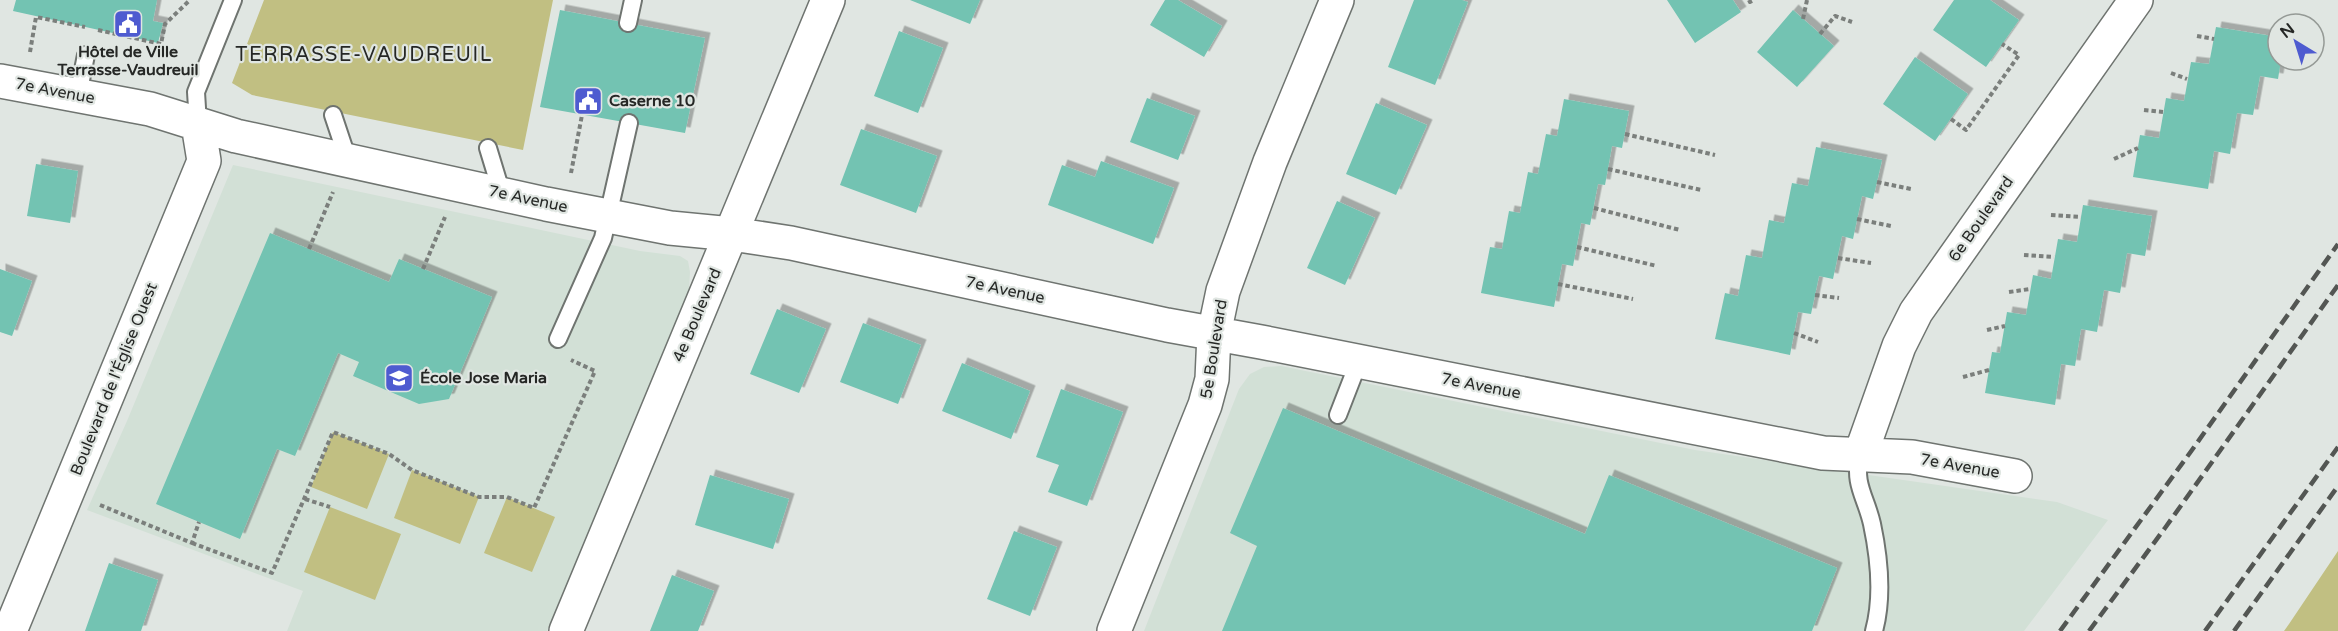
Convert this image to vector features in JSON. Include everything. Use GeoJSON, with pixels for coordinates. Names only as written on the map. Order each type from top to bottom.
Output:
{"type":"FeatureCollection","features":[{"type":"Feature","properties":{"kind":"street","name":"4e Boulevard"},"geometry":{"type":"LineString","coordinates":[[566,631],[828,0]]}},
{"type":"Feature","properties":{"kind":"street","name":"5e Boulevard"},"geometry":{"type":"LineString","coordinates":[[1114,631],[1205,405],[1212,379],[1214,334],[1223,291],[1270,162],[1337,0]]}},
{"type":"Feature","properties":{"kind":"street","name":"6e Boulevard"},"geometry":{"type":"LineString","coordinates":[[1860,456],[1895,356],[1911,319],[2135,0]]}},
{"type":"Feature","properties":{"kind":"street","name":"7e Avenue"},"geometry":{"type":"LineString","coordinates":[[0,81],[150,109],[342,172],[502,194],[670,228],[791,243],[1214,334],[1823,453],[1912,457],[2015,476]]}},
{"type":"Feature","properties":{"kind":"street","name":"Boulevard de l'Église Ouest"},"geometry":{"type":"LineString","coordinates":[[10,631],[204,161],[198,124]]}},
{"type":"Feature","properties":{"kind":"lane"},"geometry":{"type":"LineString","coordinates":[[198,124],[196,92],[233,0]]}},
{"type":"Feature","properties":{"kind":"lane"},"geometry":{"type":"LineString","coordinates":[[628,23],[633,0]]}},
{"type":"Feature","properties":{"kind":"lane"},"geometry":{"type":"LineString","coordinates":[[78,95],[86,55]]}},
{"type":"Feature","properties":{"kind":"lane"},"geometry":{"type":"LineString","coordinates":[[333,116],[342,172]]}},
{"type":"Feature","properties":{"kind":"lane"},"geometry":{"type":"LineString","coordinates":[[558,339],[603,238],[610,216],[629,123]]}},
{"type":"Feature","properties":{"kind":"lane"},"geometry":{"type":"LineString","coordinates":[[488,148],[502,194]]}},
{"type":"Feature","properties":{"kind":"lane"},"geometry":{"type":"LineString","coordinates":[[1338,415],[1359,361]]}},
{"type":"Feature","properties":{"kind":"lane"},"geometry":{"type":"LineString","coordinates":[[1860,456],[1857,470],[1859,487],[1872,522],[1879,575],[1877,620],[1874,631]]}},
{"type":"Feature","properties":{"kind":"path"},"geometry":{"type":"LineString","coordinates":[[33,36],[36,17],[161,44],[165,24],[190,0]]}},
{"type":"Feature","properties":{"kind":"path"},"geometry":{"type":"LineString","coordinates":[[1749,0],[1750,2],[1754,0]]}},
{"type":"Feature","properties":{"kind":"path"},"geometry":{"type":"LineString","coordinates":[[1803,19],[1807,0]]}},
{"type":"Feature","properties":{"kind":"path"},"geometry":{"type":"LineString","coordinates":[[1820,34],[1835,16],[1852,22]]}},
{"type":"Feature","properties":{"kind":"path"},"geometry":{"type":"LineString","coordinates":[[2197,36],[2214,39]]}},
{"type":"Feature","properties":{"kind":"path"},"geometry":{"type":"LineString","coordinates":[[1951,119],[1966,130],[2019,56],[2002,44]]}},
{"type":"Feature","properties":{"kind":"path"},"geometry":{"type":"LineString","coordinates":[[2171,73],[2187,79]]}},
{"type":"Feature","properties":{"kind":"path"},"geometry":{"type":"LineString","coordinates":[[2144,110],[2163,112]]}},
{"type":"Feature","properties":{"kind":"path"},"geometry":{"type":"LineString","coordinates":[[564,207],[582,115]]}},
{"type":"Feature","properties":{"kind":"path"},"geometry":{"type":"LineString","coordinates":[[1625,134],[1715,155]]}},
{"type":"Feature","properties":{"kind":"path"},"geometry":{"type":"LineString","coordinates":[[2114,159],[2138,148]]}},
{"type":"Feature","properties":{"kind":"path"},"geometry":{"type":"LineString","coordinates":[[1608,170],[1701,190]]}},
{"type":"Feature","properties":{"kind":"path"},"geometry":{"type":"LineString","coordinates":[[309,249],[342,172]]}},
{"type":"Feature","properties":{"kind":"path"},"geometry":{"type":"LineString","coordinates":[[1877,182],[1911,189]]}},
{"type":"Feature","properties":{"kind":"path"},"geometry":{"type":"LineString","coordinates":[[423,269],[450,207]]}},
{"type":"Feature","properties":{"kind":"path"},"geometry":{"type":"LineString","coordinates":[[1594,208],[1680,230]]}},
{"type":"Feature","properties":{"kind":"path"},"geometry":{"type":"LineString","coordinates":[[2051,215],[2081,217]]}},
{"type":"Feature","properties":{"kind":"path"},"geometry":{"type":"LineString","coordinates":[[1857,219],[1891,226]]}},
{"type":"Feature","properties":{"kind":"path"},"geometry":{"type":"LineString","coordinates":[[1577,247],[1657,266]]}},
{"type":"Feature","properties":{"kind":"path"},"geometry":{"type":"LineString","coordinates":[[2025,255],[2054,257]]}},
{"type":"Feature","properties":{"kind":"path"},"geometry":{"type":"LineString","coordinates":[[1838,258],[1871,263]]}},
{"type":"Feature","properties":{"kind":"path"},"geometry":{"type":"LineString","coordinates":[[1558,284],[1633,300]]}},
{"type":"Feature","properties":{"kind":"path"},"geometry":{"type":"LineString","coordinates":[[2009,292],[2030,289]]}},
{"type":"Feature","properties":{"kind":"path"},"geometry":{"type":"LineString","coordinates":[[1815,296],[1839,298]]}},
{"type":"Feature","properties":{"kind":"path"},"geometry":{"type":"LineString","coordinates":[[1987,330],[2005,326]]}},
{"type":"Feature","properties":{"kind":"path"},"geometry":{"type":"LineString","coordinates":[[1794,333],[1818,342]]}},
{"type":"Feature","properties":{"kind":"path"},"geometry":{"type":"LineString","coordinates":[[91,502],[272,573],[333,432],[389,454],[412,470],[479,496],[507,497],[534,508],[595,371],[553,351],[558,339]]}},
{"type":"Feature","properties":{"kind":"path"},"geometry":{"type":"LineString","coordinates":[[1963,377],[1989,370]]}},
{"type":"Feature","properties":{"kind":"path"},"geometry":{"type":"LineString","coordinates":[[305,500],[330,507]]}},
{"type":"Feature","properties":{"kind":"path"},"geometry":{"type":"LineString","coordinates":[[192,543],[199,522]]}},
{"type":"Feature","properties":{"kind":"shaded area"},"geometry":{"type":"Polygon","coordinates":[[[264,0],[553,0],[523,150],[252,95],[232,83],[264,0]]]}},
{"type":"Feature","properties":{"kind":"shaded area","name":"École Jose Maria"},"geometry":{"type":"Polygon","coordinates":[[[233,165],[640,251],[680,256],[688,261],[689,290],[547,631],[287,631],[303,591],[87,510],[127,421],[233,165]]]}},
{"type":"Feature","properties":{"kind":"shaded area"},"geometry":{"type":"Polygon","coordinates":[[[1281,366],[1695,450],[2057,502],[2108,520],[2024,631],[1144,631],[1239,389],[1250,374],[1264,367],[1281,366]]]}},
{"type":"Feature","properties":{"kind":"shaded area"},"geometry":{"type":"Polygon","coordinates":[[[333,432],[389,454],[367,509],[311,487],[333,432]]]}},
{"type":"Feature","properties":{"kind":"shaded area"},"geometry":{"type":"Polygon","coordinates":[[[412,470],[479,497],[460,544],[394,518],[412,470]]]}},
{"type":"Feature","properties":{"kind":"shaded area"},"geometry":{"type":"Polygon","coordinates":[[[507,497],[555,517],[532,572],[484,553],[507,497]]]}},
{"type":"Feature","properties":{"kind":"shaded area"},"geometry":{"type":"Polygon","coordinates":[[[330,507],[401,534],[375,600],[304,572],[330,507]]]}},
{"type":"Feature","properties":{"kind":"shaded area"},"geometry":{"type":"Polygon","coordinates":[[[2338,551],[2338,631],[2284,631],[2289,624],[2338,551]]]}},
{"type":"Feature","properties":{"kind":"building"},"geometry":{"type":"Polygon","coordinates":[[[16,0],[157,0],[153,21],[163,23],[158,43],[13,11],[16,0]]]}},
{"type":"Feature","properties":{"kind":"building"},"geometry":{"type":"Polygon","coordinates":[[[910,0],[980,0],[970,24],[910,0]]]}},
{"type":"Feature","properties":{"kind":"building"},"geometry":{"type":"Polygon","coordinates":[[[1165,0],[1178,0],[1222,26],[1204,57],[1150,25],[1165,0]]]}},
{"type":"Feature","properties":{"kind":"building"},"geometry":{"type":"Polygon","coordinates":[[[1414,0],[1468,2],[1435,85],[1388,67],[1414,0]]]}},
{"type":"Feature","properties":{"kind":"building"},"geometry":{"type":"Polygon","coordinates":[[[1667,0],[1733,0],[1741,12],[1695,43],[1667,0]]]}},
{"type":"Feature","properties":{"kind":"building"},"geometry":{"type":"Polygon","coordinates":[[[1954,0],[1990,0],[2019,20],[1986,67],[1933,30],[1954,0]]]}},
{"type":"Feature","properties":{"kind":"building"},"geometry":{"type":"Polygon","coordinates":[[[560,10],[705,38],[685,133],[540,107],[560,10]]]}},
{"type":"Feature","properties":{"kind":"building"},"geometry":{"type":"Polygon","coordinates":[[[1793,10],[1834,46],[1797,87],[1757,52],[1793,10]]]}},
{"type":"Feature","properties":{"kind":"building"},"geometry":{"type":"Polygon","coordinates":[[[2216,27],[2266,35],[2266,72],[2279,72],[2278,79],[2260,76],[2253,115],[2237,113],[2230,154],[2214,151],[2208,189],[2133,177],[2140,135],[2159,138],[2166,98],[2184,101],[2191,62],[2209,64],[2216,27]]]}},
{"type":"Feature","properties":{"kind":"building"},"geometry":{"type":"Polygon","coordinates":[[[899,31],[943,48],[918,113],[874,96],[899,31]]]}},
{"type":"Feature","properties":{"kind":"building"},"geometry":{"type":"Polygon","coordinates":[[[1915,57],[1968,94],[1935,141],[1883,104],[1915,57]]]}},
{"type":"Feature","properties":{"kind":"building"},"geometry":{"type":"Polygon","coordinates":[[[1147,98],[1195,116],[1178,160],[1130,142],[1147,98]]]}},
{"type":"Feature","properties":{"kind":"building"},"geometry":{"type":"Polygon","coordinates":[[[1564,99],[1629,111],[1622,148],[1612,146],[1605,185],[1598,184],[1590,225],[1581,223],[1573,266],[1562,264],[1554,307],[1481,293],[1490,247],[1502,249],[1509,211],[1520,213],[1528,172],[1538,174],[1546,134],[1557,136],[1564,99]]]}},
{"type":"Feature","properties":{"kind":"building"},"geometry":{"type":"Polygon","coordinates":[[[1376,103],[1427,125],[1396,195],[1346,174],[1376,103]]]}},
{"type":"Feature","properties":{"kind":"building"},"geometry":{"type":"Polygon","coordinates":[[[861,129],[937,156],[916,213],[840,185],[861,129]]]}},
{"type":"Feature","properties":{"kind":"building"},"geometry":{"type":"Polygon","coordinates":[[[1816,147],[1882,160],[1873,199],[1862,196],[1853,239],[1842,236],[1833,279],[1819,276],[1811,314],[1798,312],[1790,355],[1715,339],[1725,293],[1738,296],[1746,255],[1762,258],[1769,220],[1784,223],[1792,183],[1808,186],[1816,147]]]}},
{"type":"Feature","properties":{"kind":"building"},"geometry":{"type":"Polygon","coordinates":[[[1101,161],[1174,188],[1153,244],[1048,205],[1062,165],[1095,177],[1101,161]]]}},
{"type":"Feature","properties":{"kind":"building"},"geometry":{"type":"Polygon","coordinates":[[[36,164],[78,171],[70,223],[27,216],[36,164]]]}},
{"type":"Feature","properties":{"kind":"building"},"geometry":{"type":"Polygon","coordinates":[[[1337,201],[1375,218],[1345,285],[1307,268],[1337,201]]]}},
{"type":"Feature","properties":{"kind":"building"},"geometry":{"type":"Polygon","coordinates":[[[2083,205],[2152,216],[2145,256],[2127,253],[2120,293],[2104,290],[2097,332],[2081,329],[2075,366],[2061,364],[2055,405],[1985,393],[1992,352],[2000,353],[2007,312],[2026,315],[2033,275],[2051,279],[2058,239],[2077,242],[2083,205]]]}},
{"type":"Feature","properties":{"kind":"building"},"geometry":{"type":"Polygon","coordinates":[[[270,233],[389,282],[399,259],[492,297],[449,399],[419,404],[353,376],[359,362],[338,353],[295,456],[277,449],[240,539],[156,504],[270,233]]]}},
{"type":"Feature","properties":{"kind":"building"},"geometry":{"type":"Polygon","coordinates":[[[0,269],[32,281],[12,336],[0,332],[0,269]]]}},
{"type":"Feature","properties":{"kind":"building"},"geometry":{"type":"Polygon","coordinates":[[[777,309],[826,329],[799,393],[750,374],[777,309]]]}},
{"type":"Feature","properties":{"kind":"building"},"geometry":{"type":"Polygon","coordinates":[[[863,323],[921,345],[898,404],[840,382],[863,323]]]}},
{"type":"Feature","properties":{"kind":"building"},"geometry":{"type":"Polygon","coordinates":[[[962,363],[1030,391],[1011,439],[942,411],[962,363]]]}},
{"type":"Feature","properties":{"kind":"building"},"geometry":{"type":"Polygon","coordinates":[[[1061,389],[1123,412],[1087,506],[1048,492],[1059,465],[1036,457],[1061,389]]]}},
{"type":"Feature","properties":{"kind":"building"},"geometry":{"type":"Polygon","coordinates":[[[1283,408],[1585,534],[1609,475],[1837,568],[1812,631],[1222,631],[1257,546],[1230,533],[1283,408]]]}},
{"type":"Feature","properties":{"kind":"building"},"geometry":{"type":"Polygon","coordinates":[[[710,475],[789,499],[773,549],[695,525],[710,475]]]}},
{"type":"Feature","properties":{"kind":"building"},"geometry":{"type":"Polygon","coordinates":[[[1014,531],[1057,547],[1030,616],[987,599],[1014,531]]]}},
{"type":"Feature","properties":{"kind":"building"},"geometry":{"type":"Polygon","coordinates":[[[109,563],[158,580],[141,631],[85,631],[109,563]]]}},
{"type":"Feature","properties":{"kind":"building"},"geometry":{"type":"Polygon","coordinates":[[[672,575],[714,591],[698,631],[650,631],[672,575]]]}},
{"type":"Feature","properties":{"kind":"railway"},"geometry":{"type":"LineString","coordinates":[[2060,631],[2338,244]]}},
{"type":"Feature","properties":{"kind":"railway"},"geometry":{"type":"LineString","coordinates":[[2089,631],[2338,285]]}},
{"type":"Feature","properties":{"kind":"railway"},"geometry":{"type":"LineString","coordinates":[[2205,631],[2338,447]]}},
{"type":"Feature","properties":{"kind":"railway"},"geometry":{"type":"LineString","coordinates":[[2234,631],[2338,486]]}},
{"type":"Feature","properties":{"kind":"place","name":"Hôtel de Ville Terrasse-Vaudreuil"},"geometry":{"type":"Point","coordinates":[128,24]}},
{"type":"Feature","properties":{"kind":"place","name":"Caserne 10"},"geometry":{"type":"Point","coordinates":[588,101]}},
{"type":"Feature","properties":{"kind":"place","name":"École Jose Maria"},"geometry":{"type":"Point","coordinates":[399,378]}},
{"type":"Feature","properties":{"kind":"district","name":"TERRASSE-VAUDREUIL"},"geometry":{"type":"Point","coordinates":[364,55]}}]}
